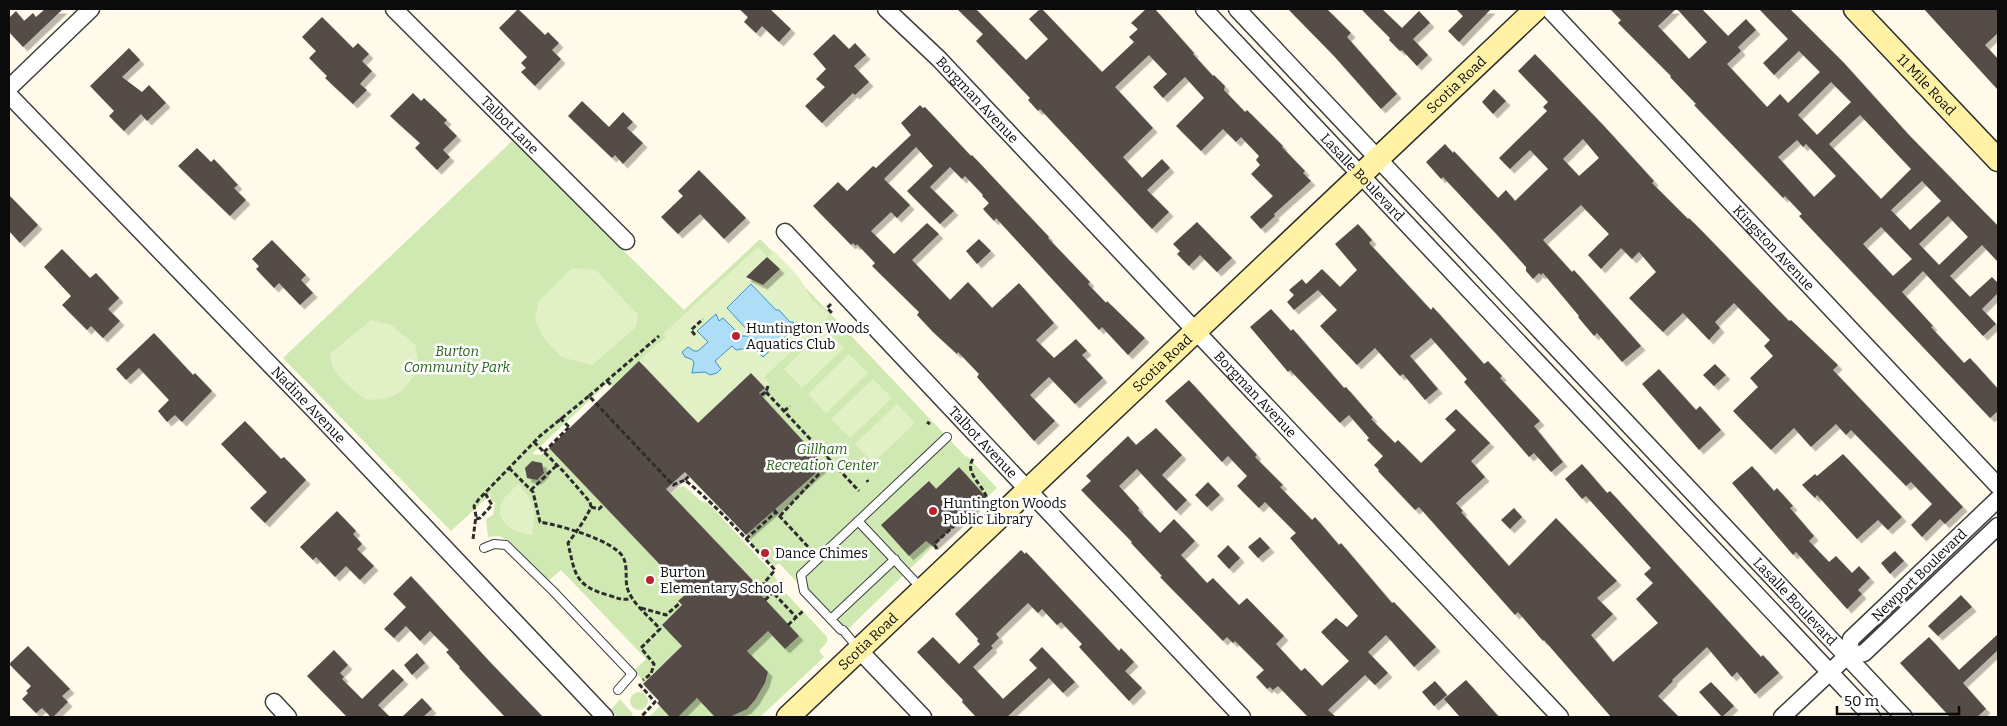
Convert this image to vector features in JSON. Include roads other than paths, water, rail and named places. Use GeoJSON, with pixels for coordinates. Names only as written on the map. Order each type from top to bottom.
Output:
{"type":"FeatureCollection","features":[{"type":"Feature","properties":{"kind":"street"},"geometry":{"type":"LineString","coordinates":[[9,88],[91,9]]}},
{"type":"Feature","properties":{"kind":"street","name":"Talbot Lane"},"geometry":{"type":"LineString","coordinates":[[394,9],[626,241]]}},
{"type":"Feature","properties":{"kind":"street","name":"Borgman Avenue"},"geometry":{"type":"LineString","coordinates":[[886,9],[939,58],[1560,717]]}},
{"type":"Feature","properties":{"kind":"street","name":"Lasalle Boulevard"},"geometry":{"type":"LineString","coordinates":[[1204,9],[1872,717]]}},
{"type":"Feature","properties":{"kind":"street","name":"Lasalle Boulevard"},"geometry":{"type":"LineString","coordinates":[[1236,9],[1904,717]]}},
{"type":"Feature","properties":{"kind":"street","name":"Scotia Road"},"geometry":{"type":"LineString","coordinates":[[788,717],[1536,9]]}},
{"type":"Feature","properties":{"kind":"street","name":"Kingston Avenue"},"geometry":{"type":"LineString","coordinates":[[1548,9],[1998,486]]}},
{"type":"Feature","properties":{"kind":"street","name":"11 Mile Road"},"geometry":{"type":"LineString","coordinates":[[1855,9],[1998,160]]}},
{"type":"Feature","properties":{"kind":"street","name":"Nadine Avenue"},"geometry":{"type":"LineString","coordinates":[[9,94],[314,410],[606,717]]}},
{"type":"Feature","properties":{"kind":"street","name":"Talbot Avenue"},"geometry":{"type":"LineString","coordinates":[[785,232],[1242,717]]}},
{"type":"Feature","properties":{"kind":"street"},"geometry":{"type":"LineString","coordinates":[[1522,344],[1538,329]]}},
{"type":"Feature","properties":{"kind":"street"},"geometry":{"type":"LineString","coordinates":[[1669,502],[1686,486]]}},
{"type":"Feature","properties":{"kind":"street","name":"Newport Boulevard"},"geometry":{"type":"LineString","coordinates":[[1847,656],[1851,639],[1998,500]]}},
{"type":"Feature","properties":{"kind":"street","name":"Newport Boulevard"},"geometry":{"type":"LineString","coordinates":[[1782,717],[1847,656],[1864,653],[1998,526]]}},
{"type":"Feature","properties":{"kind":"street"},"geometry":{"type":"LineString","coordinates":[[859,650],[923,717]]}},
{"type":"Feature","properties":{"kind":"street"},"geometry":{"type":"LineString","coordinates":[[274,702],[288,717]]}},
{"type":"Feature","properties":{"kind":"lane"},"geometry":{"type":"LineString","coordinates":[[859,650],[843,630],[804,591],[801,575],[947,437]]}},
{"type":"Feature","properties":{"kind":"lane"},"geometry":{"type":"LineString","coordinates":[[858,521],[923,590]]}},
{"type":"Feature","properties":{"kind":"lane"},"geometry":{"type":"LineString","coordinates":[[484,548],[494,544],[506,545],[632,674],[618,690]]}},
{"type":"Feature","properties":{"kind":"lane"},"geometry":{"type":"LineString","coordinates":[[831,619],[895,559]]}},
{"type":"Feature","properties":{"kind":"water"},"geometry":{"type":"Polygon","coordinates":[[[751,284],[776,310],[779,310],[790,322],[797,326],[763,357],[753,347],[736,350],[732,346],[715,361],[721,369],[717,373],[710,375],[705,372],[692,373],[694,362],[685,357],[682,352],[688,347],[698,351],[708,342],[697,331],[716,314],[719,321],[723,318],[741,336],[749,336],[751,334],[727,308],[751,284]]]}},
{"type":"Feature","properties":{"kind":"place","name":"Huntington Woods Aquatics Club"},"geometry":{"type":"Point","coordinates":[736,336]}},
{"type":"Feature","properties":{"kind":"place","name":"Huntington Woods Public Library"},"geometry":{"type":"Point","coordinates":[933,511]}},
{"type":"Feature","properties":{"kind":"place","name":"Dance Chimes"},"geometry":{"type":"Point","coordinates":[765,553]}},
{"type":"Feature","properties":{"kind":"place","name":"Burton Elementary School"},"geometry":{"type":"Point","coordinates":[650,580]}},
{"type":"Feature","properties":{"kind":"park label","name":"Burton Community Park"},"geometry":{"type":"Point","coordinates":[457,360]}},
{"type":"Feature","properties":{"kind":"park label","name":"Gillham Recreation Center"},"geometry":{"type":"Point","coordinates":[822,458]}}]}
